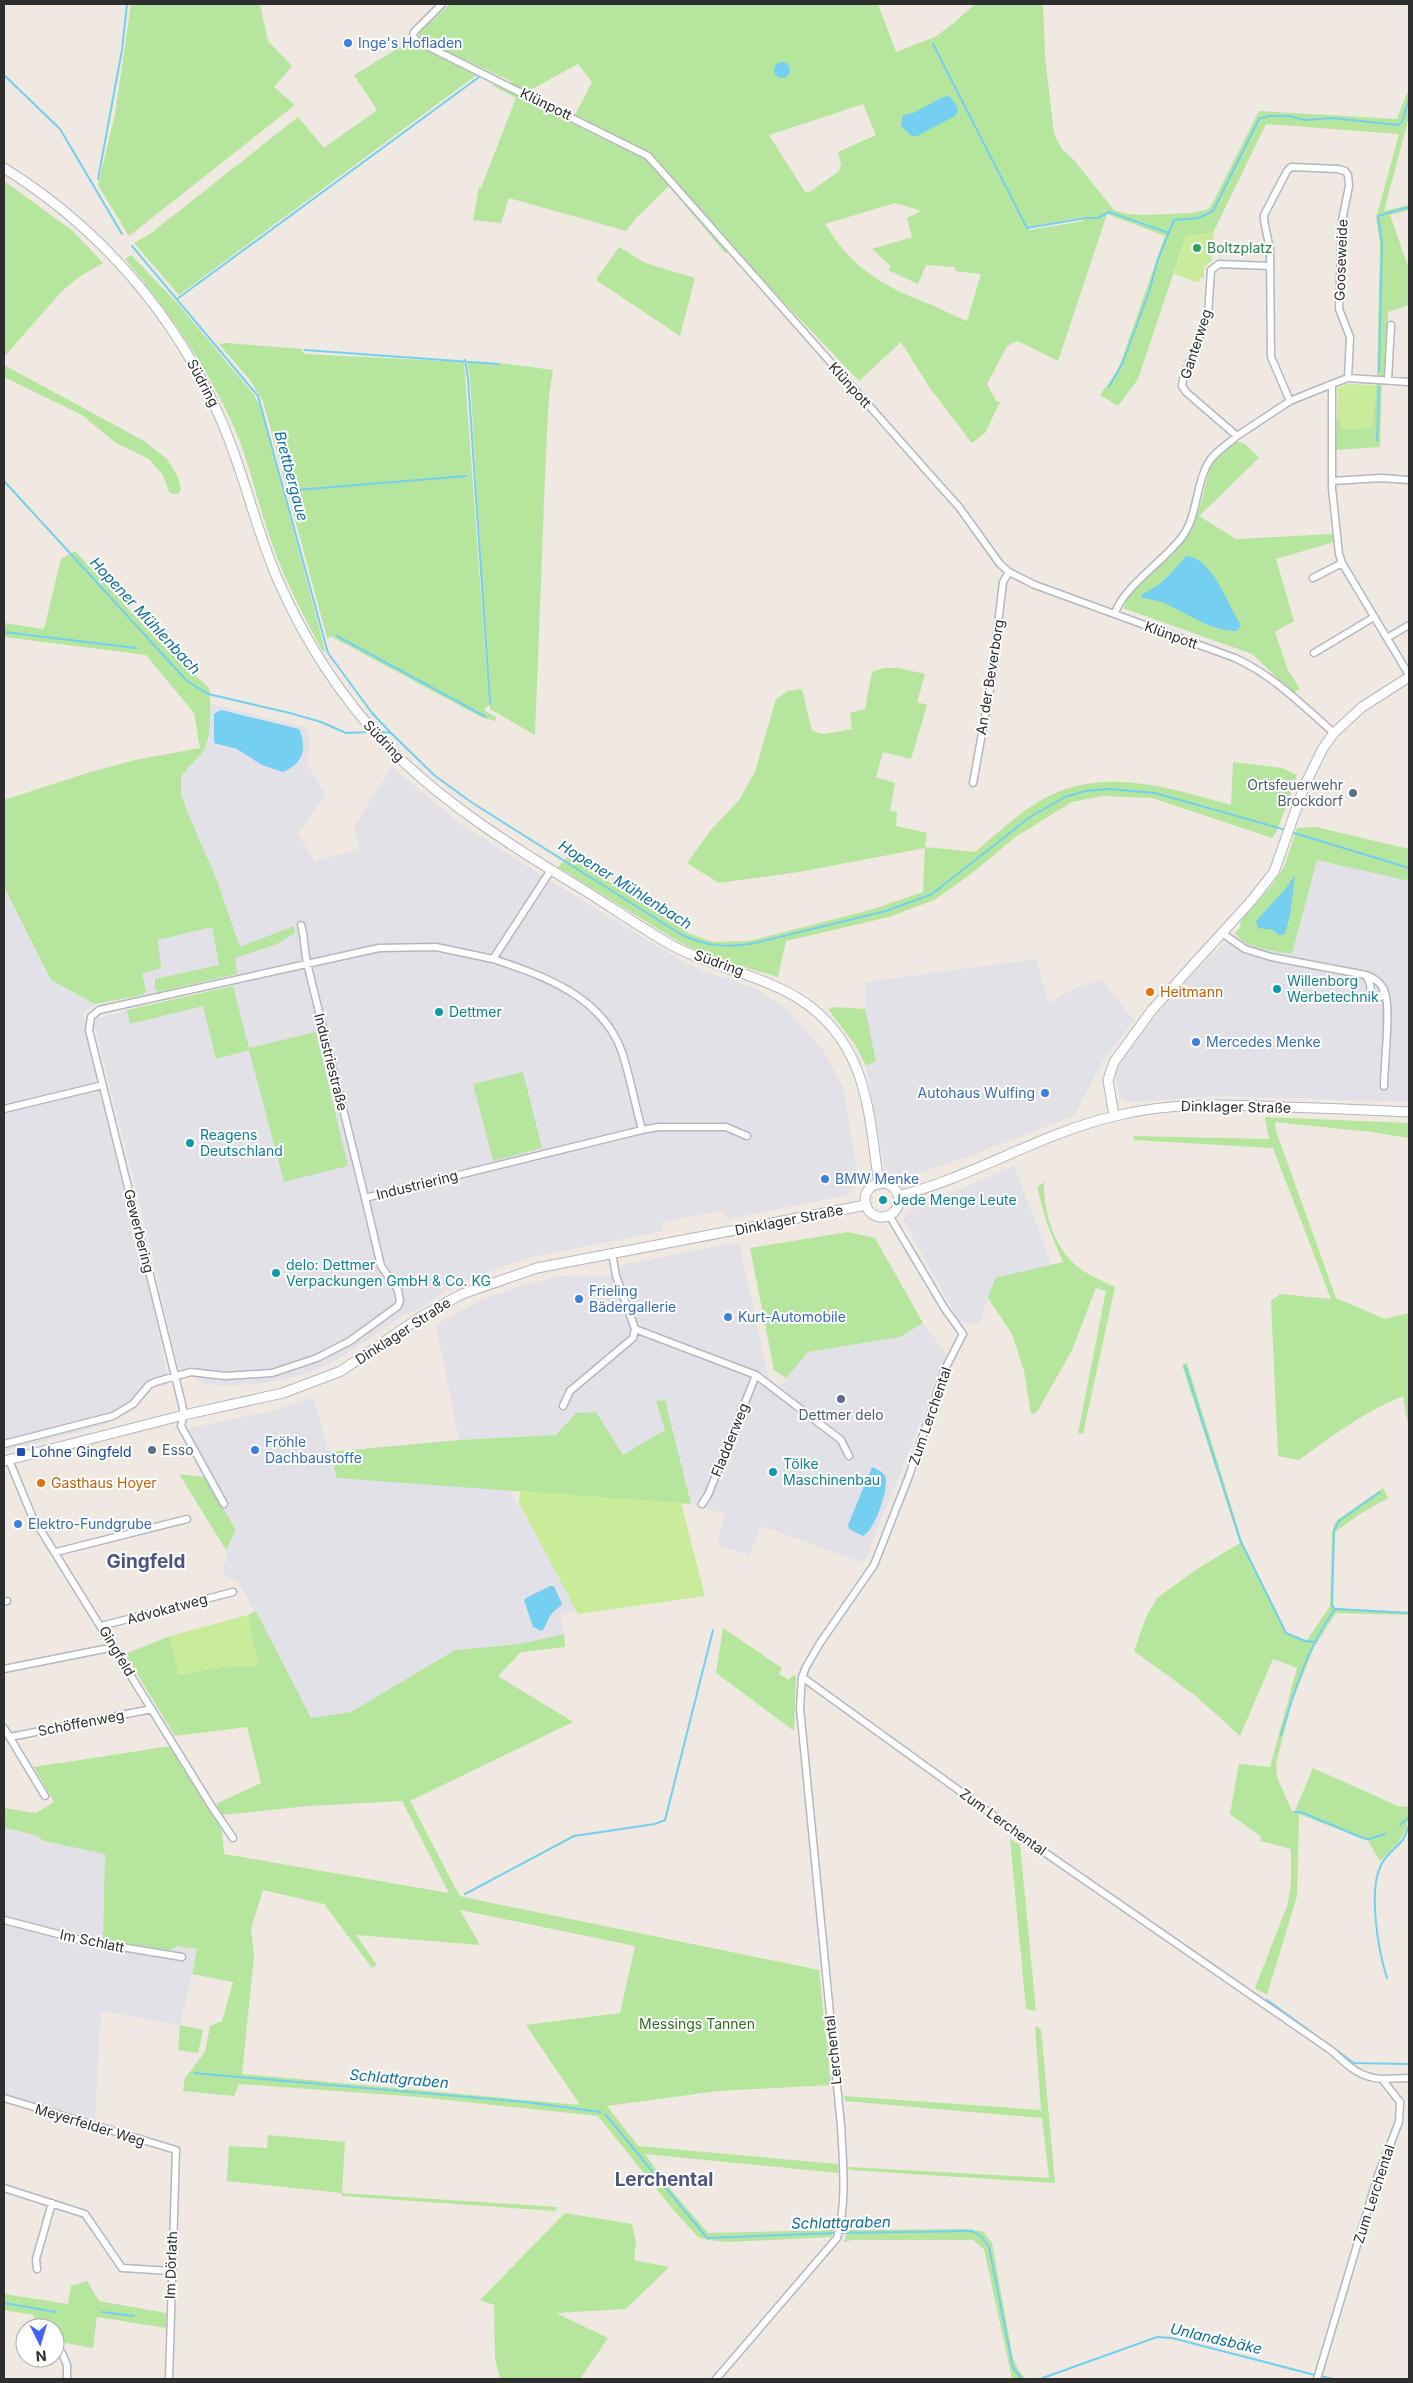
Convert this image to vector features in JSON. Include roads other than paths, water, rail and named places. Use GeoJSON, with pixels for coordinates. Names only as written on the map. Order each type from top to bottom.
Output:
{"type":"FeatureCollection","features":[{"type":"Feature","properties":{"kind":"main road","name":"Südring"},"geometry":{"type":"LineString","coordinates":[[4,168],[28,183],[84,228],[110,252],[144,291],[181,343],[204,381],[222,422],[277,579],[296,618],[323,664],[366,723],[436,791],[480,824],[551,870],[672,945],[772,984],[800,999],[823,1018],[846,1046],[854,1066],[866,1102],[879,1184]]}},
{"type":"Feature","properties":{"kind":"main road"},"geometry":{"type":"LineString","coordinates":[[1114,1116],[1108,1080],[1114,1062],[1125,1044],[1152,1010],[1222,934],[1274,872],[1315,764],[1334,733],[1362,707],[1409,676]]}},
{"type":"Feature","properties":{"kind":"main road","name":"Dinklager Straße"},"geometry":{"type":"LineString","coordinates":[[898,1196],[941,1184],[1065,1132],[1114,1116],[1162,1107],[1219,1104],[1409,1112]]}},
{"type":"Feature","properties":{"kind":"main road"},"geometry":{"type":"LineString","coordinates":[[879,1184],[889,1185],[898,1196],[897,1208],[888,1215],[878,1216],[873,1214],[866,1205],[867,1192],[879,1184]]}},
{"type":"Feature","properties":{"kind":"main road","name":"Dinklager Straße"},"geometry":{"type":"LineString","coordinates":[[6,1461],[184,1415],[283,1393],[341,1371],[422,1316],[462,1294],[503,1278],[537,1268],[866,1205]]}},
{"type":"Feature","properties":{"kind":"street","name":"Klünpott"},"geometry":{"type":"LineString","coordinates":[[442,4],[414,32],[413,36],[417,40],[648,156],[941,487],[970,521],[992,554],[1009,572],[1035,585],[1254,666],[1274,680],[1334,733]]}},
{"type":"Feature","properties":{"kind":"street","name":"Gooseweide"},"geometry":{"type":"LineString","coordinates":[[1290,401],[1271,357],[1270,266],[1264,215],[1287,171],[1296,166],[1338,169],[1345,171],[1349,181],[1342,222],[1339,308],[1350,337],[1348,378]]}},
{"type":"Feature","properties":{"kind":"street","name":"Ganterweg"},"geometry":{"type":"LineString","coordinates":[[1237,436],[1186,392],[1182,386],[1183,379],[1208,315],[1211,270],[1219,264],[1270,266]]}},
{"type":"Feature","properties":{"kind":"street"},"geometry":{"type":"LineString","coordinates":[[1388,380],[1391,325]]}},
{"type":"Feature","properties":{"kind":"street"},"geometry":{"type":"LineString","coordinates":[[1115,614],[1122,599],[1184,535],[1196,508],[1207,464],[1213,456],[1237,436],[1290,401],[1348,378],[1409,382]]}},
{"type":"Feature","properties":{"kind":"street"},"geometry":{"type":"LineString","coordinates":[[1332,384],[1332,481],[1339,554],[1342,563],[1409,676]]}},
{"type":"Feature","properties":{"kind":"street"},"geometry":{"type":"LineString","coordinates":[[1332,481],[1381,478],[1409,480]]}},
{"type":"Feature","properties":{"kind":"street"},"geometry":{"type":"LineString","coordinates":[[1313,578],[1342,563]]}},
{"type":"Feature","properties":{"kind":"street","name":"An der Beverborg"},"geometry":{"type":"LineString","coordinates":[[973,783],[990,684],[1003,582],[1009,572]]}},
{"type":"Feature","properties":{"kind":"street"},"geometry":{"type":"LineString","coordinates":[[1314,653],[1374,617]]}},
{"type":"Feature","properties":{"kind":"street"},"geometry":{"type":"LineString","coordinates":[[1387,638],[1409,625]]}},
{"type":"Feature","properties":{"kind":"street"},"geometry":{"type":"LineString","coordinates":[[493,959],[551,870]]}},
{"type":"Feature","properties":{"kind":"street","name":"Industriestraße"},"geometry":{"type":"LineString","coordinates":[[302,925],[305,936],[304,950],[365,1198]]}},
{"type":"Feature","properties":{"kind":"street"},"geometry":{"type":"LineString","coordinates":[[1222,934],[1246,949],[1271,957],[1366,975],[1378,981],[1384,989],[1387,1007],[1384,1086]]}},
{"type":"Feature","properties":{"kind":"street"},"geometry":{"type":"LineString","coordinates":[[307,963],[379,948],[416,946],[456,950],[493,959],[552,980],[573,992],[606,1022],[621,1051],[642,1130]]}},
{"type":"Feature","properties":{"kind":"street","name":"Gewerbering"},"geometry":{"type":"LineString","coordinates":[[224,1504],[181,1426],[184,1415],[90,1030],[90,1016],[99,1010],[307,963]]}},
{"type":"Feature","properties":{"kind":"street"},"geometry":{"type":"LineString","coordinates":[[1366,975],[1370,984],[1371,995],[1374,998],[1381,997],[1384,989]]}},
{"type":"Feature","properties":{"kind":"street"},"geometry":{"type":"LineString","coordinates":[[4,1109],[103,1085]]}},
{"type":"Feature","properties":{"kind":"street","name":"Industriering"},"geometry":{"type":"LineString","coordinates":[[175,1376],[191,1372],[245,1376],[294,1367],[335,1350],[398,1306],[401,1295],[380,1266],[365,1198],[658,1127],[726,1127],[747,1136]]}},
{"type":"Feature","properties":{"kind":"street","name":"Zum Lerchental"},"geometry":{"type":"LineString","coordinates":[[888,1215],[945,1309],[964,1334],[946,1367],[909,1476],[874,1565],[820,1643],[802,1677],[1046,1854],[1332,2051],[1351,2068],[1372,2079],[1382,2079],[1400,2102],[1399,2122],[1378,2175],[1317,2379]]}},
{"type":"Feature","properties":{"kind":"street"},"geometry":{"type":"LineString","coordinates":[[563,1406],[570,1391],[633,1338],[635,1329],[616,1276],[612,1253]]}},
{"type":"Feature","properties":{"kind":"street"},"geometry":{"type":"LineString","coordinates":[[635,1329],[756,1376],[841,1440],[849,1456]]}},
{"type":"Feature","properties":{"kind":"street"},"geometry":{"type":"LineString","coordinates":[[4,1444],[112,1416],[133,1404],[149,1385],[175,1376]]}},
{"type":"Feature","properties":{"kind":"street","name":"Fladderweg"},"geometry":{"type":"LineString","coordinates":[[702,1504],[708,1495],[756,1376]]}},
{"type":"Feature","properties":{"kind":"street","name":"Gingfeld"},"geometry":{"type":"LineString","coordinates":[[6,1461],[27,1506],[233,1838]]}},
{"type":"Feature","properties":{"kind":"street"},"geometry":{"type":"LineString","coordinates":[[56,1552],[187,1518]]}},
{"type":"Feature","properties":{"kind":"street","name":"Advokatweg"},"geometry":{"type":"LineString","coordinates":[[102,1626],[233,1592]]}},
{"type":"Feature","properties":{"kind":"street"},"geometry":{"type":"LineString","coordinates":[[4,1669],[114,1647]]}},
{"type":"Feature","properties":{"kind":"street","name":"Lerchental"},"geometry":{"type":"LineString","coordinates":[[716,2379],[837,2238],[840,2229],[843,2178],[841,2126],[800,1708],[802,1677]]}},
{"type":"Feature","properties":{"kind":"street","name":"Schöffenweg"},"geometry":{"type":"LineString","coordinates":[[10,1737],[152,1708]]}},
{"type":"Feature","properties":{"kind":"street"},"geometry":{"type":"LineString","coordinates":[[4,1728],[45,1796]]}},
{"type":"Feature","properties":{"kind":"street","name":"Im Schlatt"},"geometry":{"type":"LineString","coordinates":[[4,1920],[85,1941],[182,1957]]}},
{"type":"Feature","properties":{"kind":"street"},"geometry":{"type":"LineString","coordinates":[[1382,2079],[1409,2078]]}},
{"type":"Feature","properties":{"kind":"street","name":"Meyerfelder Weg"},"geometry":{"type":"LineString","coordinates":[[4,2098],[176,2150]]}},
{"type":"Feature","properties":{"kind":"street","name":"Im Dörlath"},"geometry":{"type":"LineString","coordinates":[[168,2379],[176,2150]]}},
{"type":"Feature","properties":{"kind":"street"},"geometry":{"type":"LineString","coordinates":[[4,2188],[85,2214],[122,2268],[171,2271]]}},
{"type":"Feature","properties":{"kind":"street"},"geometry":{"type":"LineString","coordinates":[[37,2269],[36,2258],[52,2203]]}},
{"type":"Feature","properties":{"kind":"street"},"geometry":{"type":"LineString","coordinates":[[65,2360],[67,2379]]}},
{"type":"Feature","properties":{"kind":"water"},"geometry":{"type":"Polygon","coordinates":[[[782,62],[788,64],[790,70],[788,76],[782,78],[776,76],[774,70],[776,64],[782,62]]]}},
{"type":"Feature","properties":{"kind":"water"},"geometry":{"type":"Polygon","coordinates":[[[949,96],[956,104],[958,111],[955,116],[917,136],[912,136],[901,126],[903,115],[913,113],[943,97],[949,96]]]}},
{"type":"Feature","properties":{"kind":"water"},"geometry":{"type":"Polygon","coordinates":[[[1189,556],[1198,560],[1206,567],[1220,585],[1241,625],[1237,631],[1209,625],[1164,603],[1141,597],[1142,594],[1161,583],[1185,557],[1189,556]]]}},
{"type":"Feature","properties":{"kind":"water"},"geometry":{"type":"Polygon","coordinates":[[[221,710],[299,729],[303,743],[302,755],[295,765],[283,772],[262,765],[237,749],[214,743],[214,714],[221,710]]]}},
{"type":"Feature","properties":{"kind":"water"},"geometry":{"type":"Polygon","coordinates":[[[1295,875],[1290,916],[1285,934],[1279,935],[1273,930],[1258,928],[1256,921],[1286,888],[1295,875]]]}},
{"type":"Feature","properties":{"kind":"water"},"geometry":{"type":"Polygon","coordinates":[[[872,1467],[881,1471],[885,1476],[885,1490],[876,1518],[863,1536],[849,1529],[848,1525],[872,1467]]]}},
{"type":"Feature","properties":{"kind":"water"},"geometry":{"type":"Polygon","coordinates":[[[550,1586],[554,1586],[562,1604],[551,1615],[542,1631],[533,1627],[524,1600],[550,1586]]]}},
{"type":"Feature","properties":{"kind":"waterway"},"geometry":{"type":"LineString","coordinates":[[98,179],[122,50],[127,4]]}},
{"type":"Feature","properties":{"kind":"waterway"},"geometry":{"type":"LineString","coordinates":[[933,44],[1027,228],[1086,218],[1098,218],[1109,212],[1169,233]]}},
{"type":"Feature","properties":{"kind":"waterway","name":"Brettbergaue"},"geometry":{"type":"LineString","coordinates":[[4,75],[60,129],[122,234]]}},
{"type":"Feature","properties":{"kind":"waterway"},"geometry":{"type":"LineString","coordinates":[[177,299],[479,77]]}},
{"type":"Feature","properties":{"kind":"waterway"},"geometry":{"type":"LineString","coordinates":[[1109,387],[1123,362],[1149,292],[1158,259],[1174,220],[1198,218],[1213,211],[1259,119],[1268,116],[1289,116],[1305,120],[1332,118],[1398,125],[1402,122],[1409,99]]}},
{"type":"Feature","properties":{"kind":"waterway"},"geometry":{"type":"LineString","coordinates":[[1379,372],[1382,243],[1378,216],[1409,207]]}},
{"type":"Feature","properties":{"kind":"waterway","name":"Brettbergaue"},"geometry":{"type":"LineString","coordinates":[[132,246],[258,396],[328,653],[372,713],[390,732]]}},
{"type":"Feature","properties":{"kind":"waterway"},"geometry":{"type":"LineString","coordinates":[[305,350],[499,364]]}},
{"type":"Feature","properties":{"kind":"waterway"},"geometry":{"type":"LineString","coordinates":[[465,360],[468,378],[490,704]]}},
{"type":"Feature","properties":{"kind":"waterway"},"geometry":{"type":"LineString","coordinates":[[1377,441],[1379,387]]}},
{"type":"Feature","properties":{"kind":"waterway"},"geometry":{"type":"LineString","coordinates":[[297,490],[466,476]]}},
{"type":"Feature","properties":{"kind":"waterway","name":"Hopener Mühlenbach"},"geometry":{"type":"LineString","coordinates":[[4,481],[187,681],[208,694],[290,713],[321,722],[346,733],[369,732]]}},
{"type":"Feature","properties":{"kind":"waterway"},"geometry":{"type":"LineString","coordinates":[[4,632],[136,648]]}},
{"type":"Feature","properties":{"kind":"waterway"},"geometry":{"type":"LineString","coordinates":[[337,636],[486,717]]}},
{"type":"Feature","properties":{"kind":"waterway","name":"Hopener Mühlenbach"},"geometry":{"type":"LineString","coordinates":[[379,732],[391,733],[434,775],[471,802],[682,935],[701,942],[718,945],[736,946],[755,943],[886,911],[932,894],[1030,817],[1065,797],[1085,791],[1109,789],[1155,793],[1286,830]]}},
{"type":"Feature","properties":{"kind":"waterway","name":"Hopener Mühlenbach"},"geometry":{"type":"LineString","coordinates":[[1291,832],[1409,868]]}},
{"type":"Feature","properties":{"kind":"waterway"},"geometry":{"type":"LineString","coordinates":[[1185,1366],[1240,1540],[1286,1633],[1305,1641],[1313,1642]]}},
{"type":"Feature","properties":{"kind":"waterway"},"geometry":{"type":"LineString","coordinates":[[1334,1608],[1332,1605],[1334,1531],[1339,1521],[1380,1492]]}},
{"type":"Feature","properties":{"kind":"waterway"},"geometry":{"type":"LineString","coordinates":[[1281,1735],[1309,1654],[1335,1609],[1409,1613]]}},
{"type":"Feature","properties":{"kind":"waterway"},"geometry":{"type":"LineString","coordinates":[[465,1894],[574,1836],[655,1824],[665,1820],[713,1630]]}},
{"type":"Feature","properties":{"kind":"waterway"},"geometry":{"type":"LineString","coordinates":[[1295,1812],[1301,1812],[1363,1838],[1369,1839],[1385,1834]]}},
{"type":"Feature","properties":{"kind":"waterway"},"geometry":{"type":"LineString","coordinates":[[1400,1825],[1409,1817]]}},
{"type":"Feature","properties":{"kind":"waterway"},"geometry":{"type":"LineString","coordinates":[[1387,1978],[1380,1952],[1376,1921],[1375,1890],[1377,1876],[1383,1861],[1405,1836],[1409,1825]]}},
{"type":"Feature","properties":{"kind":"waterway"},"geometry":{"type":"LineString","coordinates":[[1267,2000],[1354,2063],[1409,2064]]}},
{"type":"Feature","properties":{"kind":"waterway","name":"Schlattgraben"},"geometry":{"type":"LineString","coordinates":[[194,2073],[525,2102],[601,2112]]}},
{"type":"Feature","properties":{"kind":"waterway","name":"Schlattgraben"},"geometry":{"type":"LineString","coordinates":[[606,2115],[707,2238],[836,2233]]}},
{"type":"Feature","properties":{"kind":"waterway","name":"Schlattgraben"},"geometry":{"type":"LineString","coordinates":[[840,2233],[972,2231],[982,2237],[989,2247],[1013,2368],[1022,2379]]}},
{"type":"Feature","properties":{"kind":"waterway","name":"Unlandsbäke"},"geometry":{"type":"LineString","coordinates":[[4,2303],[56,2312]]}},
{"type":"Feature","properties":{"kind":"waterway","name":"Unlandsbäke"},"geometry":{"type":"LineString","coordinates":[[102,2312],[134,2316]]}},
{"type":"Feature","properties":{"kind":"waterway","name":"Unlandsbäke"},"geometry":{"type":"LineString","coordinates":[[1040,2379],[1157,2337],[1172,2338],[1315,2375]]}},
{"type":"Feature","properties":{"kind":"waterway","name":"Unlandsbäke"},"geometry":{"type":"LineString","coordinates":[[1320,2376],[1333,2379]]}},
{"type":"Feature","properties":{"kind":"place","name":"Inge's Hofladen"},"geometry":{"type":"Point","coordinates":[348,43]}},
{"type":"Feature","properties":{"kind":"place","name":"Boltzplatz"},"geometry":{"type":"Point","coordinates":[1197,248]}},
{"type":"Feature","properties":{"kind":"place","name":"Ortsfeuerwehr Brockdorf"},"geometry":{"type":"Point","coordinates":[1353,793]}},
{"type":"Feature","properties":{"kind":"place","name":"Willenborg Werbetechnik"},"geometry":{"type":"Point","coordinates":[1277,989]}},
{"type":"Feature","properties":{"kind":"place","name":"Heitmann"},"geometry":{"type":"Point","coordinates":[1150,992]}},
{"type":"Feature","properties":{"kind":"place","name":"Dettmer"},"geometry":{"type":"Point","coordinates":[439,1012]}},
{"type":"Feature","properties":{"kind":"place","name":"Mercedes Menke"},"geometry":{"type":"Point","coordinates":[1196,1042]}},
{"type":"Feature","properties":{"kind":"place","name":"Autohaus Wulfing"},"geometry":{"type":"Point","coordinates":[1045,1093]}},
{"type":"Feature","properties":{"kind":"place","name":"Reagens Deutschland"},"geometry":{"type":"Point","coordinates":[190,1143]}},
{"type":"Feature","properties":{"kind":"place","name":"BMW Menke"},"geometry":{"type":"Point","coordinates":[825,1179]}},
{"type":"Feature","properties":{"kind":"place","name":"Jede Menge Leute"},"geometry":{"type":"Point","coordinates":[883,1200]}},
{"type":"Feature","properties":{"kind":"place","name":"delo: Dettmer Verpackungen GmbH & Co. KG"},"geometry":{"type":"Point","coordinates":[276,1273]}},
{"type":"Feature","properties":{"kind":"place","name":"Frieling Bädergallerie"},"geometry":{"type":"Point","coordinates":[579,1299]}},
{"type":"Feature","properties":{"kind":"place","name":"Kurt-Automobile"},"geometry":{"type":"Point","coordinates":[728,1317]}},
{"type":"Feature","properties":{"kind":"place","name":"Dettmer delo"},"geometry":{"type":"Point","coordinates":[841,1399]}},
{"type":"Feature","properties":{"kind":"place","name":"Esso"},"geometry":{"type":"Point","coordinates":[152,1450]}},
{"type":"Feature","properties":{"kind":"place","name":"Fröhle Dachbaustoffe"},"geometry":{"type":"Point","coordinates":[255,1450]}},
{"type":"Feature","properties":{"kind":"place","name":"Lohne Gingfeld"},"geometry":{"type":"Point","coordinates":[21,1452]}},
{"type":"Feature","properties":{"kind":"place","name":"Tölke Maschinenbau"},"geometry":{"type":"Point","coordinates":[773,1472]}},
{"type":"Feature","properties":{"kind":"place","name":"Gasthaus Hoyer"},"geometry":{"type":"Point","coordinates":[41,1483]}},
{"type":"Feature","properties":{"kind":"place","name":"Elektro-Fundgrube"},"geometry":{"type":"Point","coordinates":[18,1524]}},
{"type":"Feature","properties":{"kind":"district","name":"Gingfeld"},"geometry":{"type":"Point","coordinates":[146,1561]}},
{"type":"Feature","properties":{"kind":"district","name":"Lerchental"},"geometry":{"type":"Point","coordinates":[664,2179]}},
{"type":"Feature","properties":{"kind":"park label","name":"Messings Tannen"},"geometry":{"type":"Point","coordinates":[697,2024]}}]}
